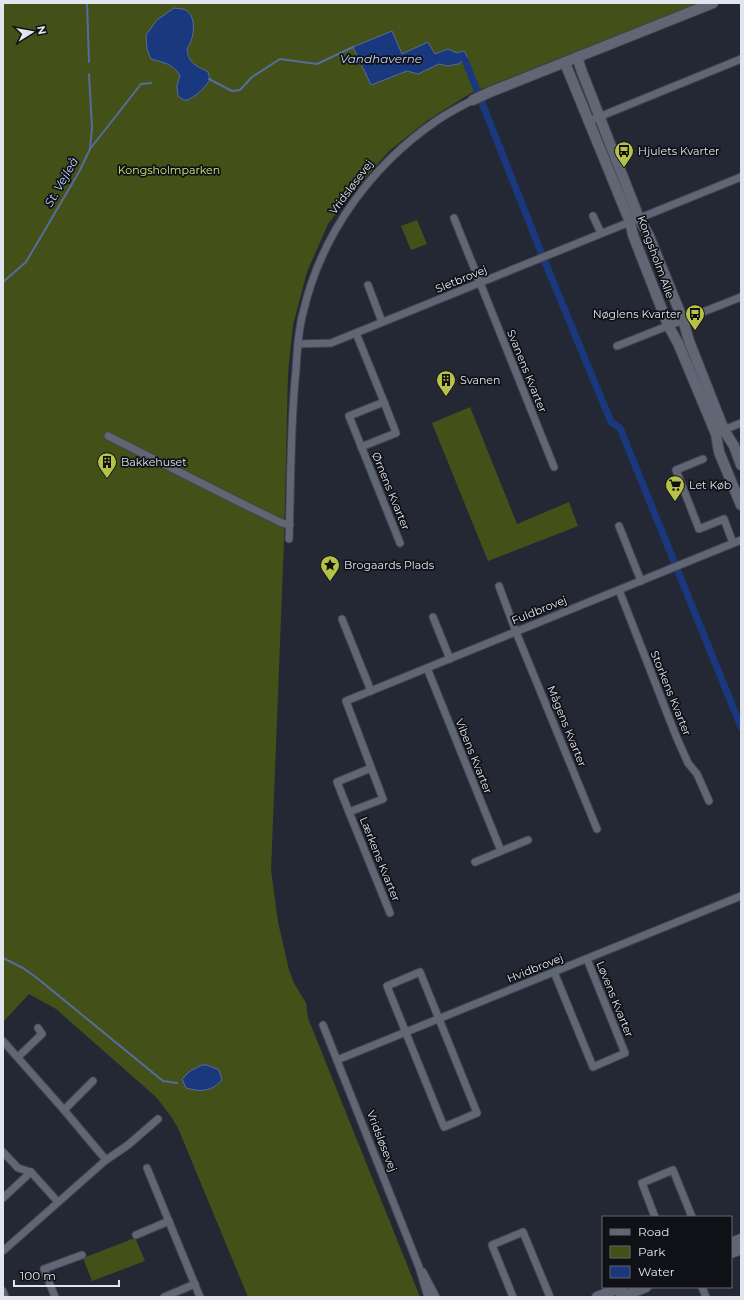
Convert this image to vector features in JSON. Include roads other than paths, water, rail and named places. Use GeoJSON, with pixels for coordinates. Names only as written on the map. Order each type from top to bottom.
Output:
{"type":"FeatureCollection","features":[{"type":"Feature","properties":{"kind":"street","name":"Vridsløsevej"},"geometry":{"type":"LineString","coordinates":[[289,539],[293,393],[298,344],[306,300],[323,253],[338,225],[363,188],[383,164],[409,141],[437,120],[473,100],[713,3]]}},
{"type":"Feature","properties":{"kind":"street","name":"Kongsholm Alle"},"geometry":{"type":"LineString","coordinates":[[577,58],[634,220],[633,235],[668,325],[720,432],[734,446],[741,465]]}},
{"type":"Feature","properties":{"kind":"street"},"geometry":{"type":"LineString","coordinates":[[589,121],[741,59]]}},
{"type":"Feature","properties":{"kind":"street","name":"Kongsholm Alle"},"geometry":{"type":"LineString","coordinates":[[565,63],[589,121],[634,220],[649,236],[682,320],[720,432],[720,452],[741,505]]}},
{"type":"Feature","properties":{"kind":"street","name":"Sletbrovej"},"geometry":{"type":"LineString","coordinates":[[298,344],[331,343],[480,284],[600,233],[741,177]]}},
{"type":"Feature","properties":{"kind":"street"},"geometry":{"type":"LineString","coordinates":[[593,216],[600,233]]}},
{"type":"Feature","properties":{"kind":"street","name":"Svanens Kvarter"},"geometry":{"type":"LineString","coordinates":[[454,218],[554,467]]}},
{"type":"Feature","properties":{"kind":"street"},"geometry":{"type":"LineString","coordinates":[[368,285],[382,322]]}},
{"type":"Feature","properties":{"kind":"street"},"geometry":{"type":"LineString","coordinates":[[617,346],[741,296]]}},
{"type":"Feature","properties":{"kind":"street","name":"Ørnens Kvarter"},"geometry":{"type":"LineString","coordinates":[[356,333],[396,433],[361,448]]}},
{"type":"Feature","properties":{"kind":"street","name":"Ørnens Kvarter"},"geometry":{"type":"LineString","coordinates":[[384,402],[349,416],[400,543]]}},
{"type":"Feature","properties":{"kind":"street"},"geometry":{"type":"LineString","coordinates":[[720,432],[741,423]]}},
{"type":"Feature","properties":{"kind":"street"},"geometry":{"type":"LineString","coordinates":[[108,436],[247,506],[282,523],[290,525]]}},
{"type":"Feature","properties":{"kind":"street"},"geometry":{"type":"LineString","coordinates":[[704,459],[676,470],[699,529],[724,519],[734,543]]}},
{"type":"Feature","properties":{"kind":"street"},"geometry":{"type":"LineString","coordinates":[[620,526],[641,581]]}},
{"type":"Feature","properties":{"kind":"street","name":"Fuldbrovej"},"geometry":{"type":"LineString","coordinates":[[346,701],[741,540]]}},
{"type":"Feature","properties":{"kind":"street","name":"Mågens Kvarter"},"geometry":{"type":"LineString","coordinates":[[499,586],[516,632],[597,829]]}},
{"type":"Feature","properties":{"kind":"street","name":"Storkens Kvarter"},"geometry":{"type":"LineString","coordinates":[[619,590],[676,736],[688,763],[698,774],[709,801]]}},
{"type":"Feature","properties":{"kind":"street"},"geometry":{"type":"LineString","coordinates":[[433,617],[450,659]]}},
{"type":"Feature","properties":{"kind":"street"},"geometry":{"type":"LineString","coordinates":[[342,619],[371,691]]}},
{"type":"Feature","properties":{"kind":"street","name":"Vibens Kvarter"},"geometry":{"type":"LineString","coordinates":[[427,668],[501,851]]}},
{"type":"Feature","properties":{"kind":"street","name":"Lærkens Kvarter"},"geometry":{"type":"LineString","coordinates":[[346,701],[383,799],[349,812]]}},
{"type":"Feature","properties":{"kind":"street","name":"Lærkens Kvarter"},"geometry":{"type":"LineString","coordinates":[[371,768],[338,782],[390,913]]}},
{"type":"Feature","properties":{"kind":"street"},"geometry":{"type":"LineString","coordinates":[[475,862],[528,840]]}},
{"type":"Feature","properties":{"kind":"street","name":"Hvidbrovej"},"geometry":{"type":"LineString","coordinates":[[337,1060],[741,896]]}},
{"type":"Feature","properties":{"kind":"street","name":"Løvens Kvarter"},"geometry":{"type":"LineString","coordinates":[[554,972],[593,1066],[625,1053],[587,959]]}},
{"type":"Feature","properties":{"kind":"street"},"geometry":{"type":"LineString","coordinates":[[420,972],[477,1114],[444,1127],[406,1032],[387,986],[420,972]]}},
{"type":"Feature","properties":{"kind":"street","name":"Vridsløsevej"},"geometry":{"type":"LineString","coordinates":[[323,1025],[419,1267],[428,1297]]}},
{"type":"Feature","properties":{"kind":"street"},"geometry":{"type":"LineString","coordinates":[[18,1057],[42,1034],[38,1028]]}},
{"type":"Feature","properties":{"kind":"street"},"geometry":{"type":"LineString","coordinates":[[3,1041],[106,1160]]}},
{"type":"Feature","properties":{"kind":"street"},"geometry":{"type":"LineString","coordinates":[[64,1110],[93,1081]]}},
{"type":"Feature","properties":{"kind":"street"},"geometry":{"type":"LineString","coordinates":[[3,1251],[106,1160],[128,1145],[158,1119]]}},
{"type":"Feature","properties":{"kind":"street"},"geometry":{"type":"LineString","coordinates":[[3,1152],[18,1168],[30,1172],[58,1202]]}},
{"type":"Feature","properties":{"kind":"street"},"geometry":{"type":"LineString","coordinates":[[147,1168],[200,1297]]}},
{"type":"Feature","properties":{"kind":"street"},"geometry":{"type":"LineString","coordinates":[[655,1216],[642,1183],[673,1170],[692,1216]]}},
{"type":"Feature","properties":{"kind":"street"},"geometry":{"type":"LineString","coordinates":[[3,1198],[30,1172]]}},
{"type":"Feature","properties":{"kind":"street"},"geometry":{"type":"LineString","coordinates":[[136,1235],[169,1221]]}},
{"type":"Feature","properties":{"kind":"street"},"geometry":{"type":"LineString","coordinates":[[513,1297],[492,1245],[523,1232],[550,1297]]}},
{"type":"Feature","properties":{"kind":"street"},"geometry":{"type":"LineString","coordinates":[[732,1242],[741,1238]]}},
{"type":"Feature","properties":{"kind":"street"},"geometry":{"type":"LineString","coordinates":[[55,1297],[44,1269],[82,1255]]}},
{"type":"Feature","properties":{"kind":"street","name":"Vridsløsevej"},"geometry":{"type":"LineString","coordinates":[[419,1267],[436,1297]]}},
{"type":"Feature","properties":{"kind":"street"},"geometry":{"type":"LineString","coordinates":[[164,1297],[195,1284]]}},
{"type":"Feature","properties":{"kind":"street"},"geometry":{"type":"LineString","coordinates":[[597,1297],[620,1288]]}},
{"type":"Feature","properties":{"kind":"street"},"geometry":{"type":"LineString","coordinates":[[621,1297],[644,1288]]}},
{"type":"Feature","properties":{"kind":"street"},"geometry":{"type":"LineString","coordinates":[[3,1291],[5,1297]]}},
{"type":"Feature","properties":{"kind":"water"},"geometry":{"type":"Polygon","coordinates":[[[174,8],[186,10],[189,13],[193,21],[193,31],[191,41],[187,49],[189,58],[194,64],[208,72],[210,79],[199,92],[187,100],[183,100],[178,96],[177,86],[180,75],[177,71],[171,66],[151,59],[147,49],[146,35],[157,20],[174,8]]]}},
{"type":"Feature","properties":{"kind":"water","name":"Vandhaverne"},"geometry":{"type":"Polygon","coordinates":[[[392,31],[402,54],[428,42],[435,54],[448,49],[457,53],[464,51],[468,58],[458,64],[448,66],[439,64],[418,74],[407,71],[371,85],[353,47],[392,31]]]}},
{"type":"Feature","properties":{"kind":"water"},"geometry":{"type":"Polygon","coordinates":[[[202,1065],[207,1065],[219,1070],[222,1080],[214,1087],[206,1090],[186,1088],[182,1079],[190,1071],[202,1065]]]}},
{"type":"Feature","properties":{"kind":"waterway"},"geometry":{"type":"LineString","coordinates":[[87,3],[89,62]]}},
{"type":"Feature","properties":{"kind":"waterway"},"geometry":{"type":"LineString","coordinates":[[209,79],[232,91],[240,90],[252,77],[280,59],[317,64],[353,47]]}},
{"type":"Feature","properties":{"kind":"waterway"},"geometry":{"type":"LineString","coordinates":[[465,60],[545,262],[611,422],[620,428],[741,727]]}},
{"type":"Feature","properties":{"kind":"waterway","name":"St. Vejleå"},"geometry":{"type":"LineString","coordinates":[[3,282],[26,262],[79,172],[90,149],[92,128],[89,74]]}},
{"type":"Feature","properties":{"kind":"waterway"},"geometry":{"type":"LineString","coordinates":[[90,149],[141,84],[151,83]]}},
{"type":"Feature","properties":{"kind":"waterway"},"geometry":{"type":"LineString","coordinates":[[3,958],[23,968],[37,978],[163,1081],[177,1083]]}},
{"type":"Feature","properties":{"kind":"place","name":"Hjulets Kvarter"},"geometry":{"type":"Point","coordinates":[624,168]}},
{"type":"Feature","properties":{"kind":"place","name":"Nøglens Kvarter"},"geometry":{"type":"Point","coordinates":[695,331]}},
{"type":"Feature","properties":{"kind":"place","name":"Svanen"},"geometry":{"type":"Point","coordinates":[446,397]}},
{"type":"Feature","properties":{"kind":"place","name":"Bakkehuset"},"geometry":{"type":"Point","coordinates":[107,479]}},
{"type":"Feature","properties":{"kind":"place","name":"Let Køb"},"geometry":{"type":"Point","coordinates":[675,502]}},
{"type":"Feature","properties":{"kind":"place","name":"Brogaards Plads"},"geometry":{"type":"Point","coordinates":[330,582]}},
{"type":"Feature","properties":{"kind":"park label","name":"Kongsholmparken"},"geometry":{"type":"Point","coordinates":[169,170]}}]}
